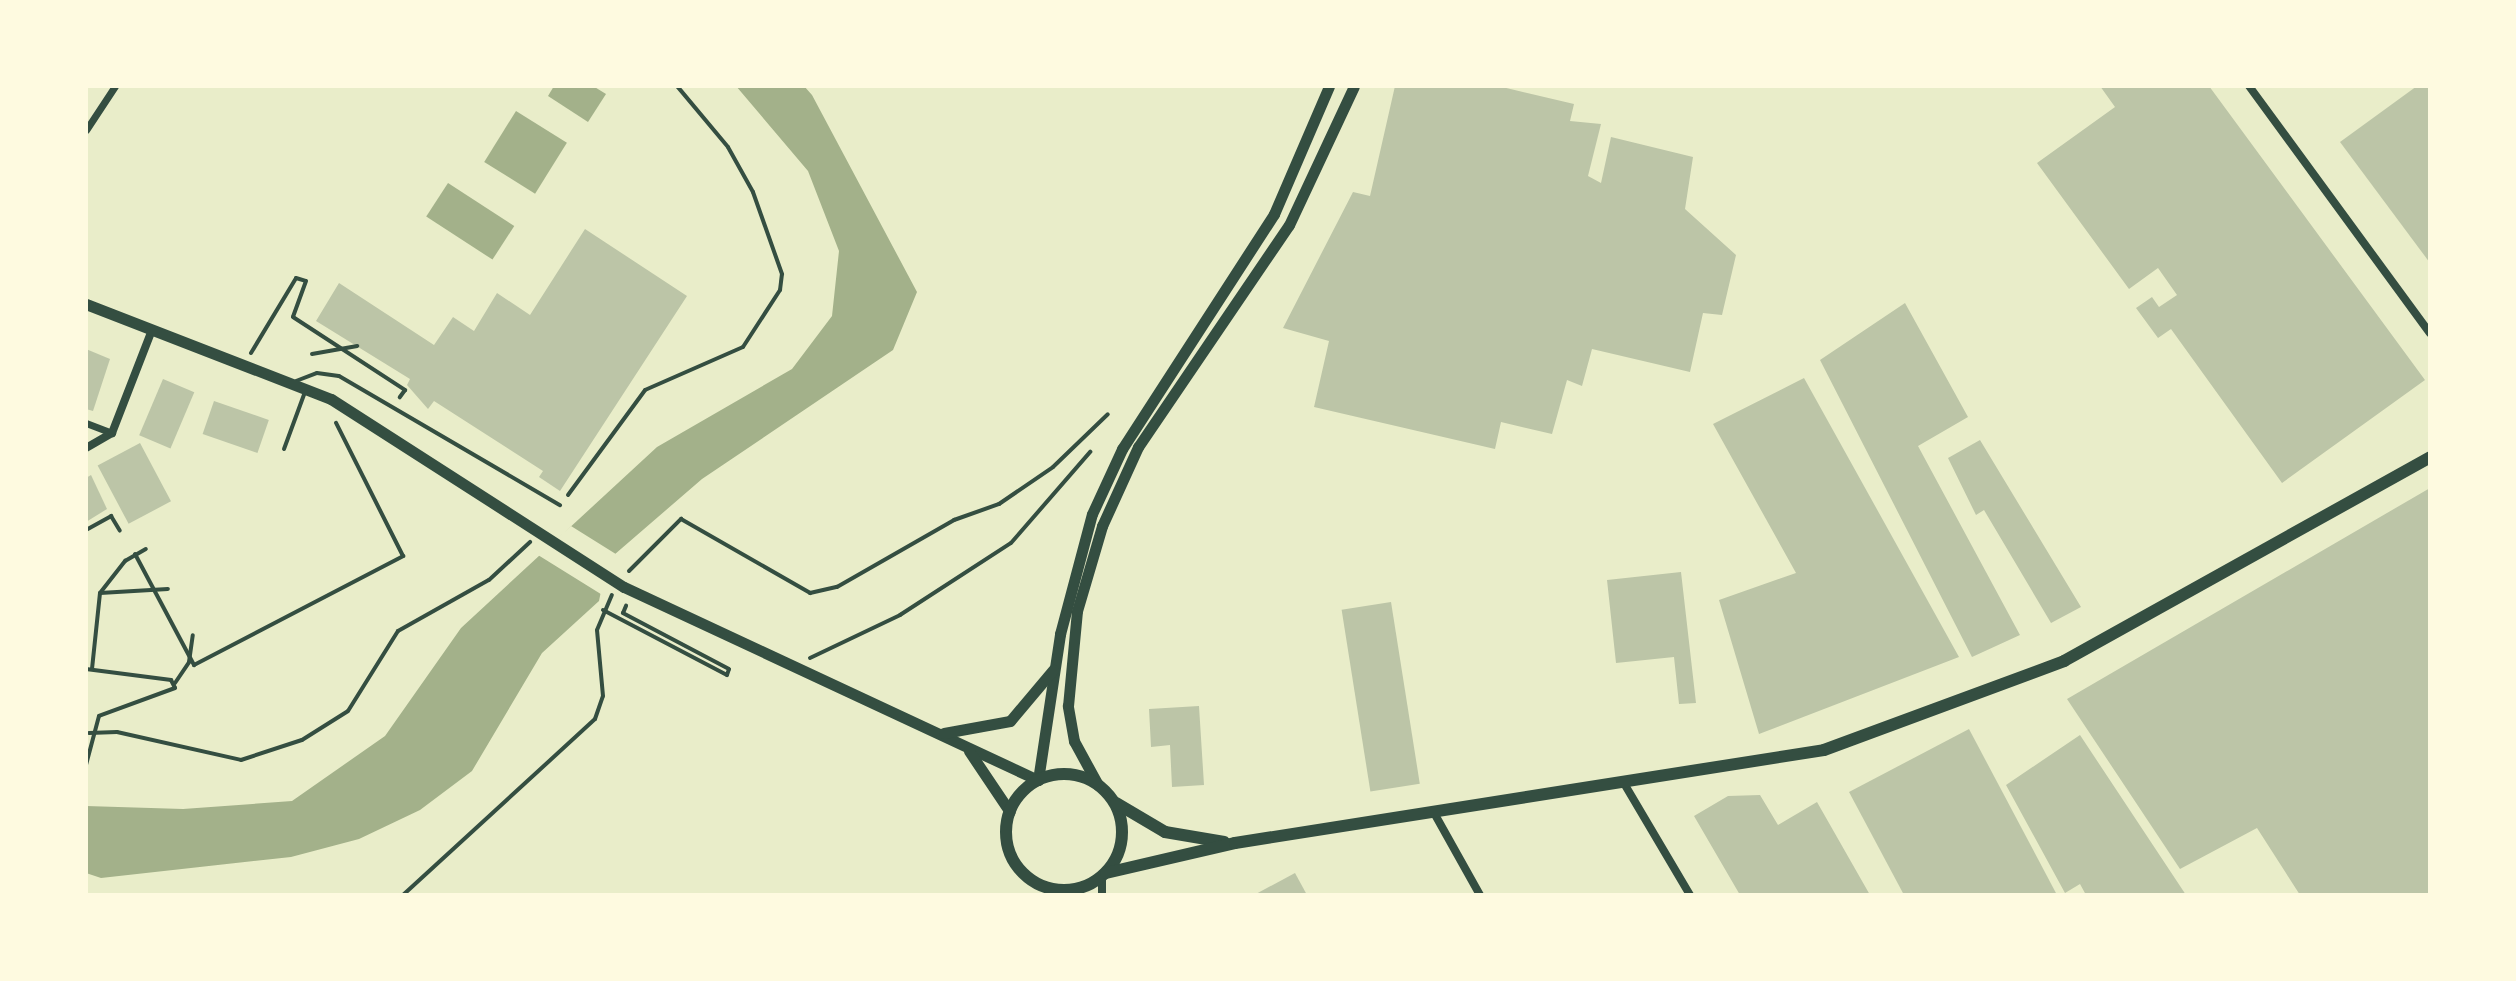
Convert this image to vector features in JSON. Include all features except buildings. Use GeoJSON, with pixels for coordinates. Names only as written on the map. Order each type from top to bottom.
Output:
{"type":"FeatureCollection","features":[{"type":"Feature","properties":{"kind":"main road"},"geometry":{"type":"LineString","coordinates":[[1104,875],[1235,843],[1433,811],[1625,785],[1824,750],[2064,661],[2430,457]]}},
{"type":"Feature","properties":{"kind":"main road"},"geometry":{"type":"LineString","coordinates":[[1113,801],[1122,842],[1104,875],[1085,891],[1048,891],[1015,864],[1008,845],[1010,812],[1038,780],[1069,774],[1098,785],[1113,801],[1165,832],[1235,843]]}},
{"type":"Feature","properties":{"kind":"street"},"geometry":{"type":"LineString","coordinates":[[86,130],[115,86]]}},
{"type":"Feature","properties":{"kind":"street"},"geometry":{"type":"LineString","coordinates":[[86,304],[306,389],[391,436],[664,607],[1038,780],[1072,575],[1122,449],[1274,214],[1329,86]]}},
{"type":"Feature","properties":{"kind":"street"},"geometry":{"type":"LineString","coordinates":[[1098,785],[1074,741],[1068,706],[1077,611],[1102,526],[1138,447],[1289,225],[1354,86]]}},
{"type":"Feature","properties":{"kind":"street"},"geometry":{"type":"LineString","coordinates":[[2249,86],[2430,333]]}},
{"type":"Feature","properties":{"kind":"street"},"geometry":{"type":"LineString","coordinates":[[86,448],[112,433],[152,330]]}},
{"type":"Feature","properties":{"kind":"street"},"geometry":{"type":"LineString","coordinates":[[86,423],[112,433]]}},
{"type":"Feature","properties":{"kind":"street"},"geometry":{"type":"LineString","coordinates":[[938,733],[1010,721],[1056,667]]}},
{"type":"Feature","properties":{"kind":"street"},"geometry":{"type":"LineString","coordinates":[[960,742],[999,786],[1010,812]]}},
{"type":"Feature","properties":{"kind":"street"},"geometry":{"type":"LineString","coordinates":[[1625,785],[1690,895]]}},
{"type":"Feature","properties":{"kind":"street"},"geometry":{"type":"LineString","coordinates":[[1433,811],[1480,895]]}},
{"type":"Feature","properties":{"kind":"street"},"geometry":{"type":"LineString","coordinates":[[1102,895],[1104,875]]}},
{"type":"Feature","properties":{"kind":"lane"},"geometry":{"type":"LineString","coordinates":[[292,384],[305,374],[339,376],[560,505]]}},
{"type":"Feature","properties":{"kind":"lane"},"geometry":{"type":"LineString","coordinates":[[284,449],[306,389]]}},
{"type":"Feature","properties":{"kind":"path"},"geometry":{"type":"LineString","coordinates":[[244,365],[296,278],[306,281],[293,317],[405,390],[393,405]]}},
{"type":"Feature","properties":{"kind":"path"},"geometry":{"type":"LineString","coordinates":[[312,354],[357,346]]}},
{"type":"Feature","properties":{"kind":"path"},"geometry":{"type":"LineString","coordinates":[[189,662],[403,556],[336,423]]}},
{"type":"Feature","properties":{"kind":"path"},"geometry":{"type":"LineString","coordinates":[[810,658],[900,615],[1011,543],[1090,452]]}},
{"type":"Feature","properties":{"kind":"path"},"geometry":{"type":"LineString","coordinates":[[86,530],[111,516],[120,531]]}},
{"type":"Feature","properties":{"kind":"path"},"geometry":{"type":"LineString","coordinates":[[146,549],[135,554],[100,593],[89,669],[175,683]]}},
{"type":"Feature","properties":{"kind":"path"},"geometry":{"type":"LineString","coordinates":[[135,554],[189,662]]}},
{"type":"Feature","properties":{"kind":"path"},"geometry":{"type":"LineString","coordinates":[[100,593],[168,589]]}},
{"type":"Feature","properties":{"kind":"path"},"geometry":{"type":"LineString","coordinates":[[602,609],[727,675],[729,669],[623,613],[626,606]]}},
{"type":"Feature","properties":{"kind":"path"},"geometry":{"type":"LineString","coordinates":[[86,765],[89,733],[99,716],[172,694],[175,683],[189,662],[193,635]]}},
{"type":"Feature","properties":{"kind":"shaded area"},"geometry":{"type":"Polygon","coordinates":[[[554,86],[593,86],[606,94],[588,122],[548,96],[554,86]]]}},
{"type":"Feature","properties":{"kind":"shaded area"},"geometry":{"type":"Polygon","coordinates":[[[736,86],[804,86],[812,95],[917,292],[893,350],[702,479],[607,561],[599,601],[542,653],[472,771],[420,810],[359,839],[291,857],[101,878],[86,873],[86,806],[183,809],[292,801],[385,736],[461,628],[657,447],[792,369],[832,316],[839,251],[808,171],[736,86]]]}},
{"type":"Feature","properties":{"kind":"shaded area"},"geometry":{"type":"Polygon","coordinates":[[[516,111],[567,143],[535,194],[484,162],[516,111]]]}},
{"type":"Feature","properties":{"kind":"shaded area"},"geometry":{"type":"Polygon","coordinates":[[[448,183],[514,226],[492,260],[426,217],[448,183]]]}},
{"type":"Feature","properties":{"kind":"pier"},"geometry":{"type":"Polygon","coordinates":[[[571,526],[619,556],[610,563],[604,596],[538,555],[571,526]]]}}]}
